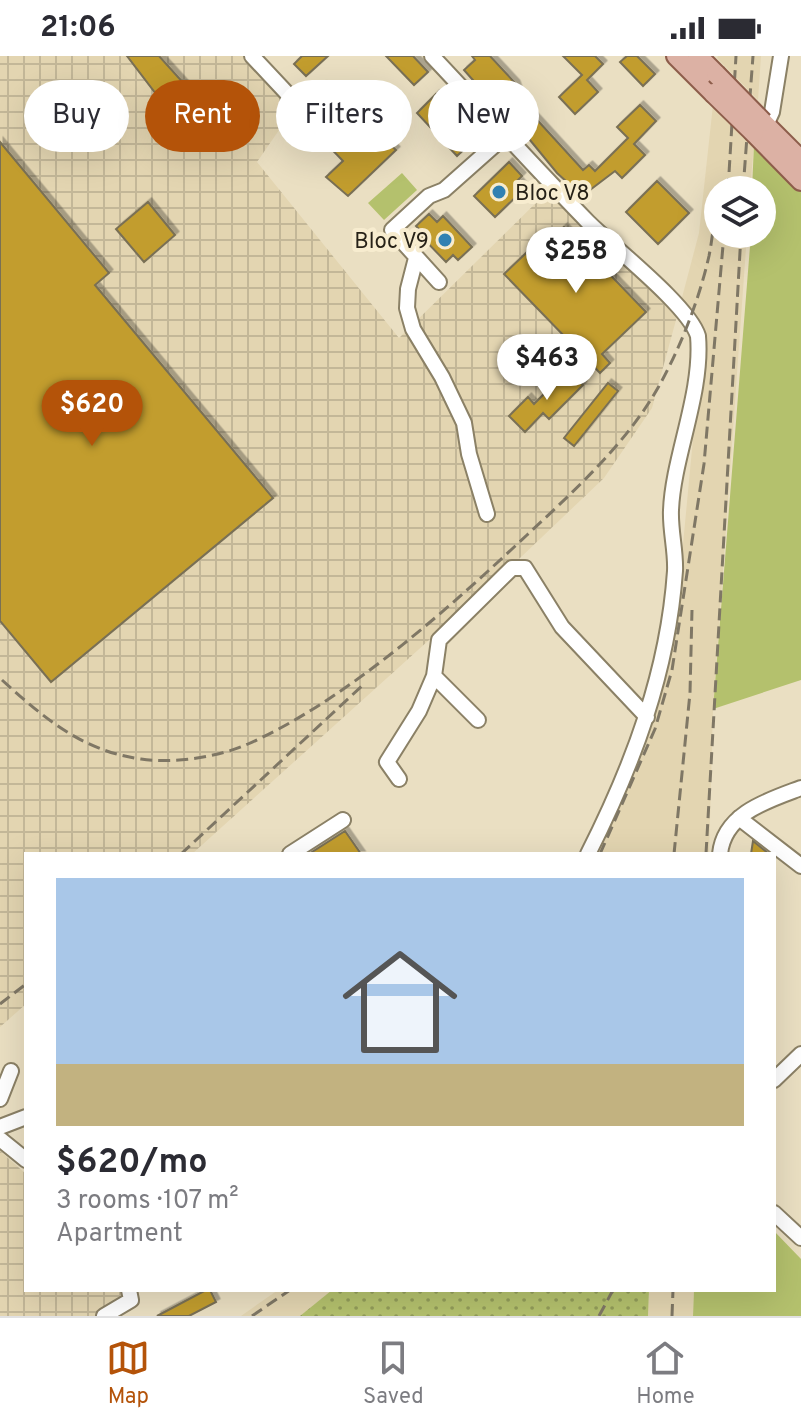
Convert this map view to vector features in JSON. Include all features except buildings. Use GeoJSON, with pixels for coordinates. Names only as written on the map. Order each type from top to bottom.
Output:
{"type":"FeatureCollection","features":[{"type":"Feature","properties":{"kind":"main road"},"geometry":{"type":"LineString","coordinates":[[676,56],[715,83],[761,130],[801,181]]}},
{"type":"Feature","properties":{"kind":"main road"},"geometry":{"type":"LineString","coordinates":[[698,56],[715,83]]}},
{"type":"Feature","properties":{"kind":"main road"},"geometry":{"type":"LineString","coordinates":[[761,130],[801,160]]}},
{"type":"Feature","properties":{"kind":"street"},"geometry":{"type":"LineString","coordinates":[[252,56],[276,82]]}},
{"type":"Feature","properties":{"kind":"street"},"geometry":{"type":"LineString","coordinates":[[432,56],[454,80]]}},
{"type":"Feature","properties":{"kind":"street"},"geometry":{"type":"LineString","coordinates":[[761,130],[781,56]]}},
{"type":"Feature","properties":{"kind":"street"},"geometry":{"type":"LineString","coordinates":[[439,282],[392,230],[429,196],[444,190],[487,152]]}},
{"type":"Feature","properties":{"kind":"street"},"geometry":{"type":"LineString","coordinates":[[522,152],[696,327],[699,343],[688,428],[671,510],[675,566],[669,628],[647,717],[611,808],[589,852]]}},
{"type":"Feature","properties":{"kind":"street"},"geometry":{"type":"LineString","coordinates":[[416,258],[408,289],[410,318],[464,423],[469,454],[487,514]]}},
{"type":"Feature","properties":{"kind":"street"},"geometry":{"type":"LineString","coordinates":[[399,779],[387,762],[419,711],[434,676],[439,640],[512,568],[525,568],[562,627],[647,717]]}},
{"type":"Feature","properties":{"kind":"street"},"geometry":{"type":"LineString","coordinates":[[434,676],[478,720]]}},
{"type":"Feature","properties":{"kind":"street"},"geometry":{"type":"LineString","coordinates":[[721,852],[739,818],[749,809],[801,788]]}},
{"type":"Feature","properties":{"kind":"street"},"geometry":{"type":"LineString","coordinates":[[739,818],[801,866]]}},
{"type":"Feature","properties":{"kind":"street"},"geometry":{"type":"LineString","coordinates":[[293,852],[343,820]]}},
{"type":"Feature","properties":{"kind":"street"},"geometry":{"type":"LineString","coordinates":[[776,1078],[801,1054]]}},
{"type":"Feature","properties":{"kind":"street"},"geometry":{"type":"LineString","coordinates":[[0,1099],[11,1071]]}},
{"type":"Feature","properties":{"kind":"street"},"geometry":{"type":"LineString","coordinates":[[0,1127],[24,1118]]}},
{"type":"Feature","properties":{"kind":"street"},"geometry":{"type":"LineString","coordinates":[[0,1139],[24,1158]]}},
{"type":"Feature","properties":{"kind":"street"},"geometry":{"type":"LineString","coordinates":[[776,1215],[801,1238]]}},
{"type":"Feature","properties":{"kind":"street"},"geometry":{"type":"LineString","coordinates":[[104,1316],[131,1300],[129,1292]]}},
{"type":"Feature","properties":{"kind":"shaded area"},"geometry":{"type":"Polygon","coordinates":[[[0,56],[252,56],[276,82],[276,134],[257,162],[399,338],[554,185],[679,309],[652,408],[604,478],[520,558],[194,852],[24,852],[24,1006],[0,1027],[0,56]]]}},
{"type":"Feature","properties":{"kind":"shaded area"},"geometry":{"type":"Polygon","coordinates":[[[761,56],[758,100],[717,58],[761,56]]]}},
{"type":"Feature","properties":{"kind":"shaded area"},"geometry":{"type":"Polygon","coordinates":[[[713,105],[754,144],[751,176],[705,176],[713,105]]]}},
{"type":"Feature","properties":{"kind":"shaded area"},"geometry":{"type":"Polygon","coordinates":[[[704,187],[704,248],[746,248],[713,709],[709,852],[597,852],[677,608],[703,333],[679,309],[699,233],[704,187]]]}},
{"type":"Feature","properties":{"kind":"shaded area"},"geometry":{"type":"Polygon","coordinates":[[[0,1151],[24,1172],[24,1292],[123,1292],[128,1299],[97,1316],[0,1316],[0,1151]]]}},
{"type":"Feature","properties":{"kind":"shaded area"},"geometry":{"type":"Polygon","coordinates":[[[275,1292],[330,1292],[300,1316],[241,1316],[275,1292]]]}},
{"type":"Feature","properties":{"kind":"shaded area"},"geometry":{"type":"Polygon","coordinates":[[[649,1292],[694,1292],[693,1316],[648,1316],[649,1292]]]}},
{"type":"Feature","properties":{"kind":"green space"},"geometry":{"type":"Polygon","coordinates":[[[754,144],[801,191],[801,680],[713,709],[750,248],[776,248],[776,176],[753,176],[754,144]]]}},
{"type":"Feature","properties":{"kind":"green space"},"geometry":{"type":"Polygon","coordinates":[[[402,173],[417,190],[384,220],[368,203],[402,173]]]}},
{"type":"Feature","properties":{"kind":"green space"},"geometry":{"type":"Polygon","coordinates":[[[776,1233],[801,1259],[801,1316],[693,1316],[694,1292],[776,1292],[776,1233]]]}},
{"type":"Feature","properties":{"kind":"green space"},"geometry":{"type":"Polygon","coordinates":[[[330,1292],[649,1292],[648,1316],[300,1316],[330,1292]]]}},
{"type":"Feature","properties":{"kind":"railway"},"geometry":{"type":"LineString","coordinates":[[729,176],[736,56]]}},
{"type":"Feature","properties":{"kind":"railway"},"geometry":{"type":"LineString","coordinates":[[744,176],[753,56]]}},
{"type":"Feature","properties":{"kind":"railway"},"geometry":{"type":"LineString","coordinates":[[2,680],[49,720],[82,741],[120,755],[153,760],[195,758],[236,749],[322,703],[395,651],[464,593],[616,446],[646,407],[675,355],[700,289],[710,248]]}},
{"type":"Feature","properties":{"kind":"railway"},"geometry":{"type":"LineString","coordinates":[[601,852],[655,729],[672,670],[704,464],[723,248]]}},
{"type":"Feature","properties":{"kind":"railway"},"geometry":{"type":"LineString","coordinates":[[706,852],[740,248]]}},
{"type":"Feature","properties":{"kind":"railway"},"geometry":{"type":"LineString","coordinates":[[674,852],[690,693],[692,610]]}},
{"type":"Feature","properties":{"kind":"railway"},"geometry":{"type":"LineString","coordinates":[[183,852],[364,684]]}},
{"type":"Feature","properties":{"kind":"railway"},"geometry":{"type":"LineString","coordinates":[[0,1004],[24,986]]}},
{"type":"Feature","properties":{"kind":"railway"},"geometry":{"type":"LineString","coordinates":[[252,1316],[287,1292]]}},
{"type":"Feature","properties":{"kind":"railway"},"geometry":{"type":"LineString","coordinates":[[599,1316],[612,1292]]}},
{"type":"Feature","properties":{"kind":"railway"},"geometry":{"type":"LineString","coordinates":[[672,1316],[673,1292]]}},
{"type":"Feature","properties":{"kind":"place","name":"Bloc V8"},"geometry":{"type":"Point","coordinates":[499,192]}},
{"type":"Feature","properties":{"kind":"place","name":"Bloc V9"},"geometry":{"type":"Point","coordinates":[445,240]}}]}
